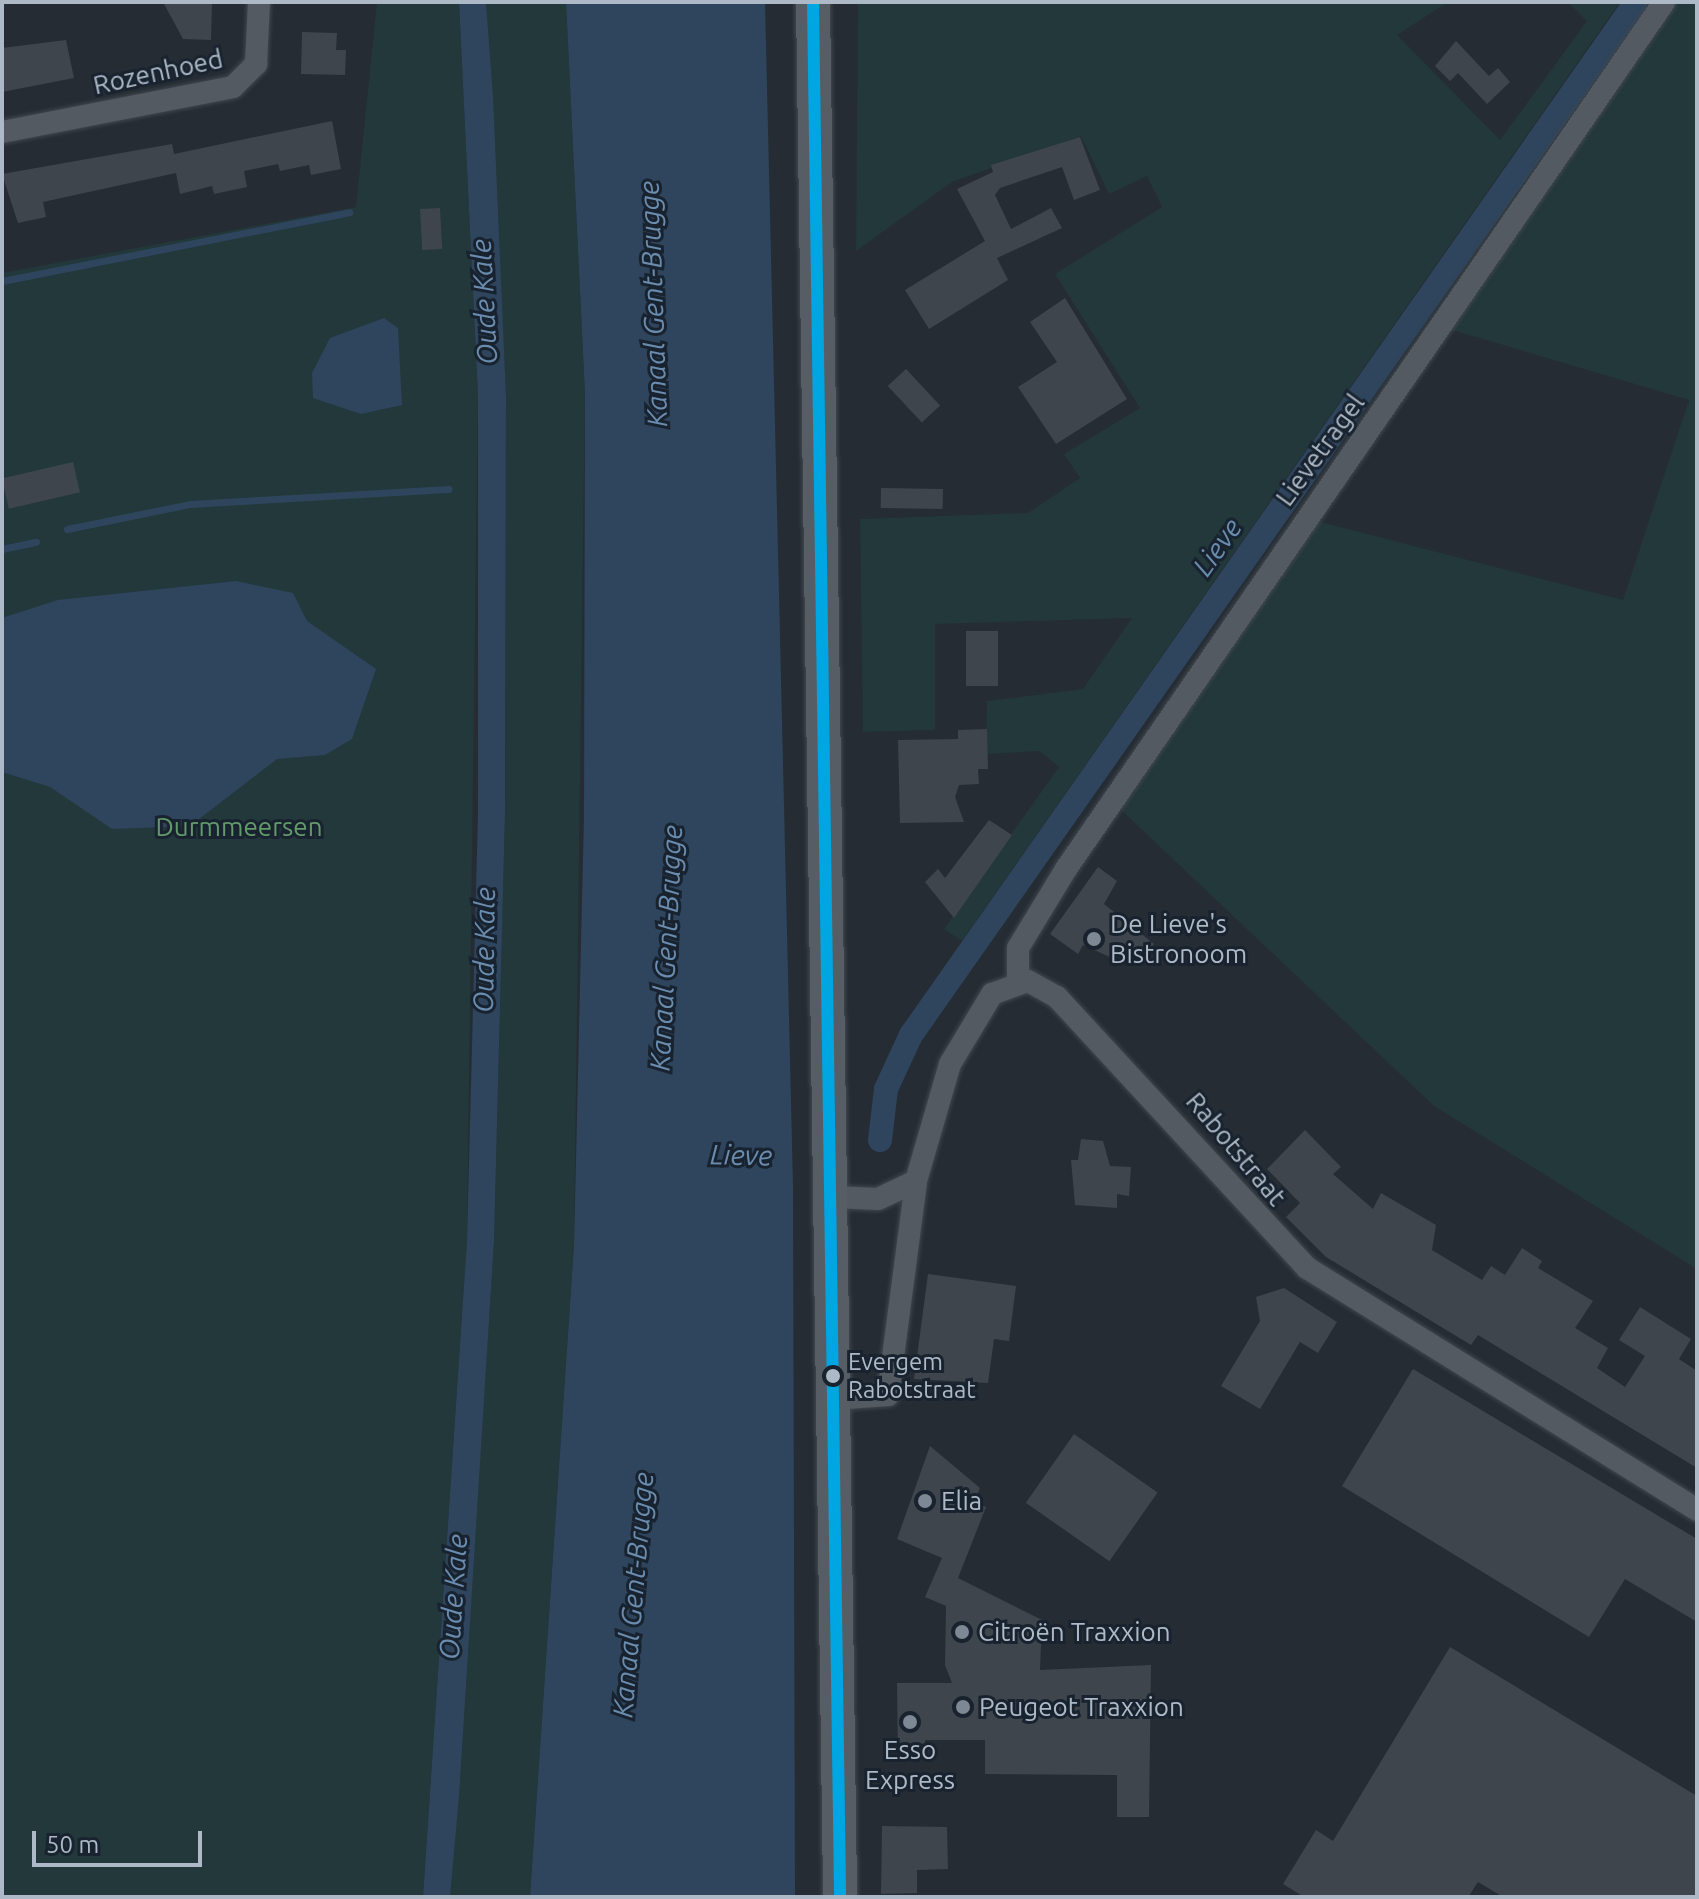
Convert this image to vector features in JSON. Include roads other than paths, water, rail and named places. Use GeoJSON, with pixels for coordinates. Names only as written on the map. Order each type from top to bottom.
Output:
{"type":"FeatureCollection","features":[{"type":"Feature","properties":{"kind":"main road"},"geometry":{"type":"LineString","coordinates":[[813,2],[834,1197],[833,1399],[840,1897]]}},
{"type":"Feature","properties":{"kind":"street","name":"Rozenhoed"},"geometry":{"type":"LineString","coordinates":[[2,132],[233,87],[256,64],[259,2]]}},
{"type":"Feature","properties":{"kind":"street","name":"Lievetragel"},"geometry":{"type":"LineString","coordinates":[[1018,980],[1018,948],[1137,760],[1664,2]]}},
{"type":"Feature","properties":{"kind":"street"},"geometry":{"type":"LineString","coordinates":[[833,1399],[888,1395],[916,1181],[956,1049],[992,994],[1018,980]]}},
{"type":"Feature","properties":{"kind":"street","name":"Rabotstraat"},"geometry":{"type":"LineString","coordinates":[[1018,980],[1057,997],[1307,1268],[1697,1510]]}},
{"type":"Feature","properties":{"kind":"street"},"geometry":{"type":"LineString","coordinates":[[834,1197],[878,1199],[916,1181]]}},
{"type":"Feature","properties":{"kind":"water","name":"Oude Kale"},"geometry":{"type":"Polygon","coordinates":[[[459,2],[486,2],[493,97],[506,396],[505,814],[494,1242],[459,1796],[450,1897],[423,1897],[467,1240],[478,813],[478,396],[459,2]]]}},
{"type":"Feature","properties":{"kind":"water","name":"Kanaal Gent-Brugge"},"geometry":{"type":"Polygon","coordinates":[[[566,2],[765,2],[793,1186],[795,1897],[530,1897],[574,1245],[584,815],[585,394],[566,2]]]}},
{"type":"Feature","properties":{"kind":"water"},"geometry":{"type":"Polygon","coordinates":[[[384,318],[398,328],[402,405],[361,414],[313,398],[312,373],[330,338],[384,318]]]}},
{"type":"Feature","properties":{"kind":"water"},"geometry":{"type":"Polygon","coordinates":[[[236,581],[293,593],[307,621],[376,669],[352,739],[325,755],[277,759],[190,826],[112,829],[50,787],[2,772],[2,618],[58,600],[236,581]]]}},
{"type":"Feature","properties":{"kind":"waterway","name":"Lieve"},"geometry":{"type":"LineString","coordinates":[[880,1140],[886,1089],[911,1035],[1636,2]]}},
{"type":"Feature","properties":{"kind":"waterway"},"geometry":{"type":"LineString","coordinates":[[2,281],[349,212]]}},
{"type":"Feature","properties":{"kind":"waterway"},"geometry":{"type":"LineString","coordinates":[[67,529],[190,504],[449,489]]}},
{"type":"Feature","properties":{"kind":"waterway"},"geometry":{"type":"LineString","coordinates":[[2,549],[36,542]]}},
{"type":"Feature","properties":{"kind":"place","name":"De Lieve's Bistronoom"},"geometry":{"type":"Point","coordinates":[1094,939]}},
{"type":"Feature","properties":{"kind":"place","name":"Evergem Rabotstraat"},"geometry":{"type":"Point","coordinates":[833,1376]}},
{"type":"Feature","properties":{"kind":"place","name":"Elia"},"geometry":{"type":"Point","coordinates":[925,1501]}},
{"type":"Feature","properties":{"kind":"place","name":"Citroën Traxxion"},"geometry":{"type":"Point","coordinates":[962,1632]}},
{"type":"Feature","properties":{"kind":"place","name":"Peugeot Traxxion"},"geometry":{"type":"Point","coordinates":[963,1707]}},
{"type":"Feature","properties":{"kind":"place","name":"Esso Express"},"geometry":{"type":"Point","coordinates":[910,1722]}},
{"type":"Feature","properties":{"kind":"park label","name":"Durmmeersen"},"geometry":{"type":"Point","coordinates":[239,827]}}]}
